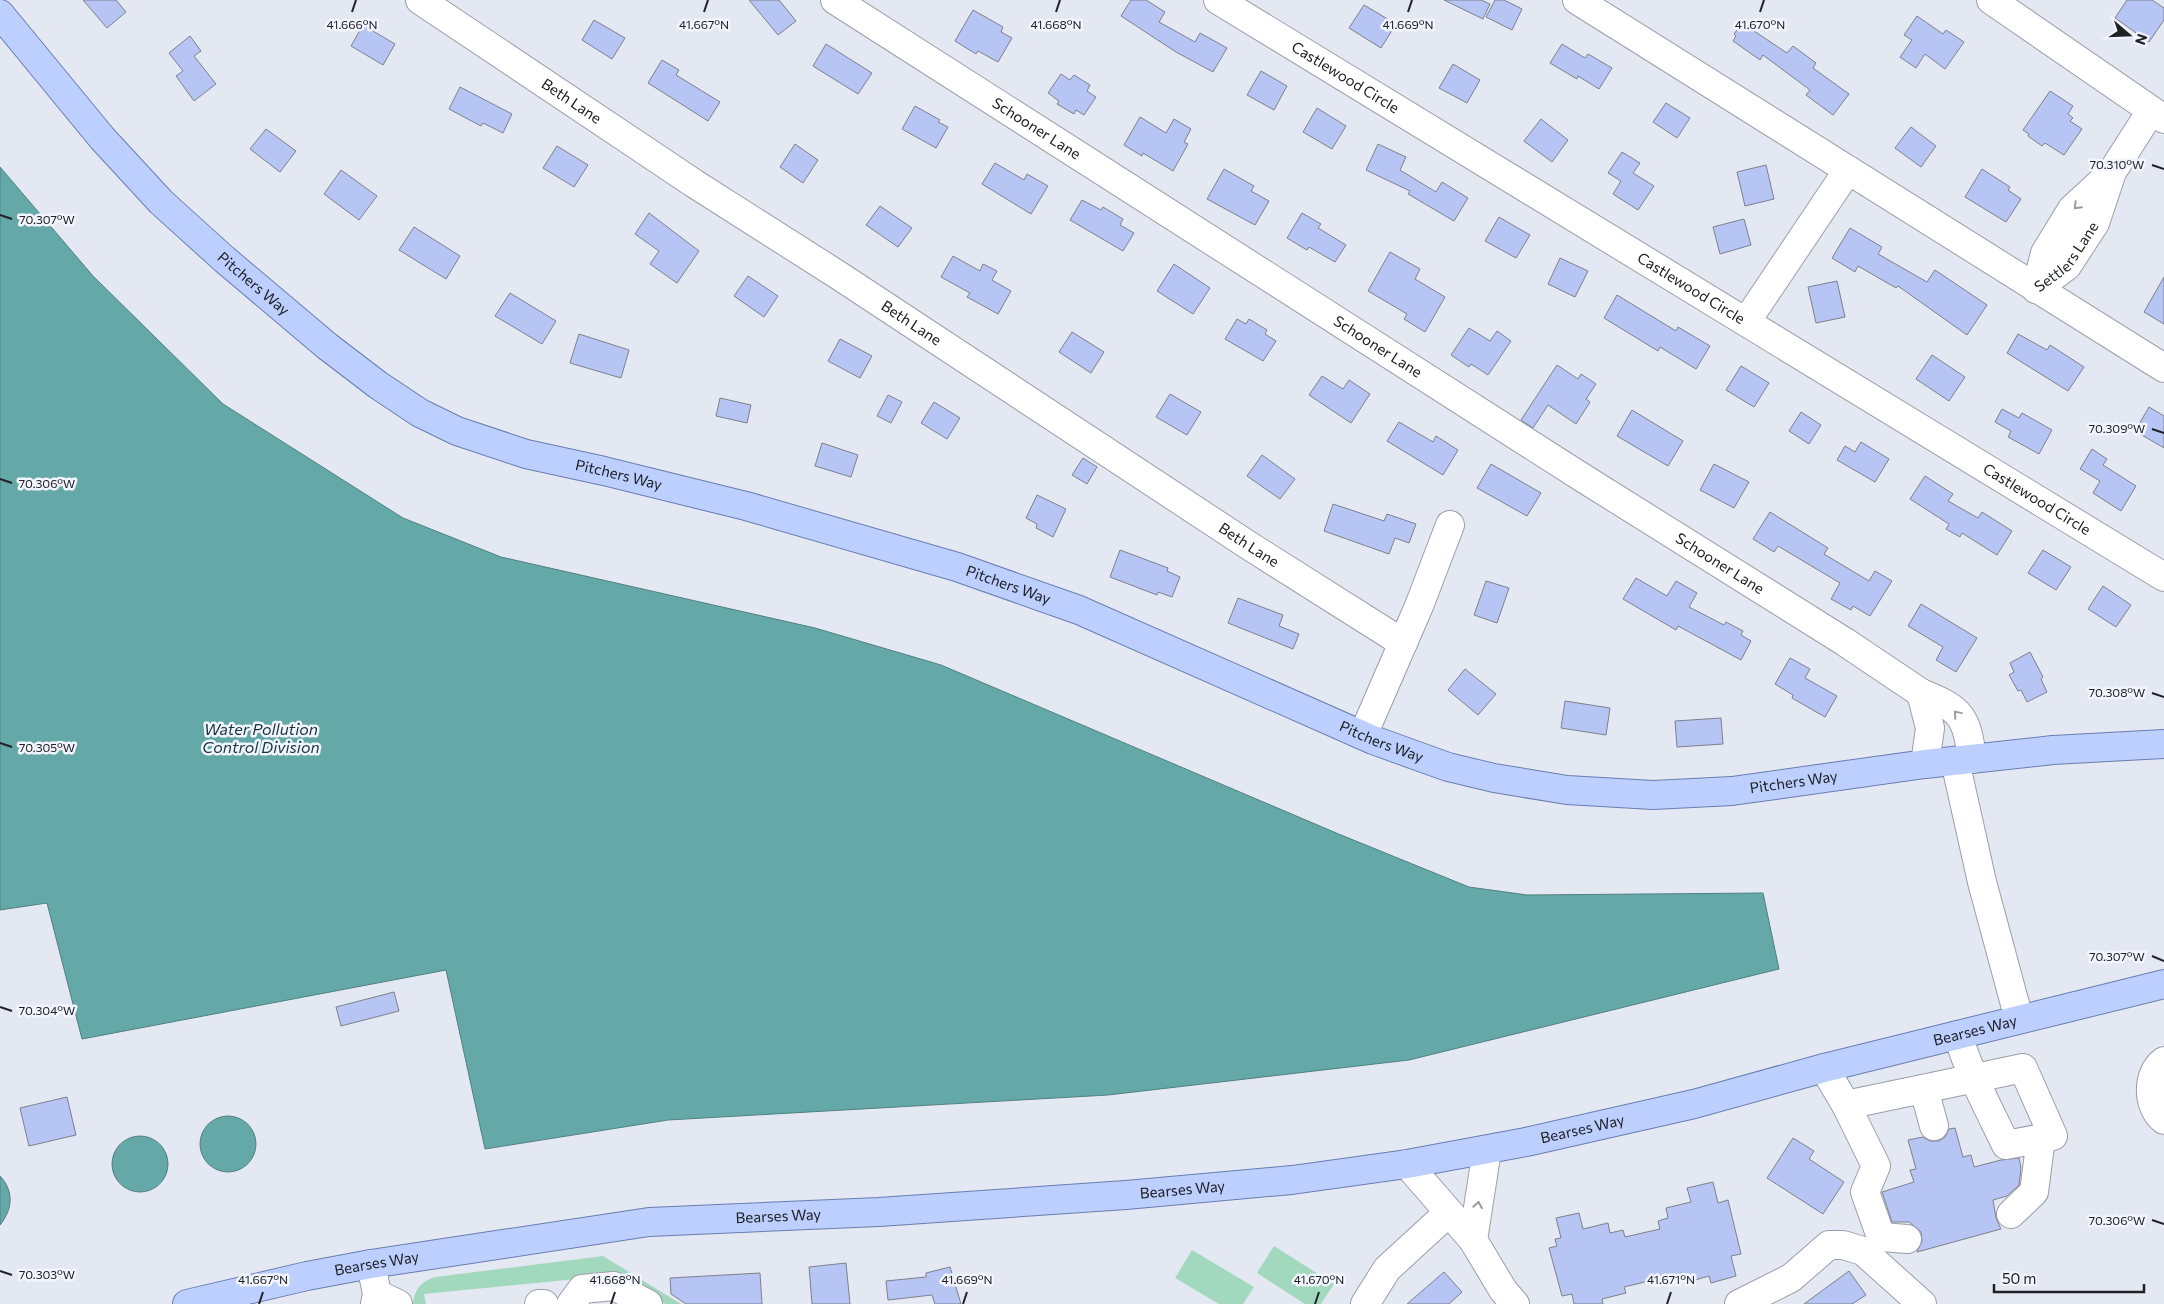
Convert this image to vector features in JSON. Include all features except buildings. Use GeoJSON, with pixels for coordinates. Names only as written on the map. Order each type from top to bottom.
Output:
{"type":"FeatureCollection","features":[{"type":"Feature","properties":{"kind":"main road","name":"Pitchers Way"},"geometry":{"type":"LineString","coordinates":[[0,14],[102,138],[161,202],[224,260],[327,346],[378,386],[420,413],[457,430],[526,454],[746,506],[957,567],[1079,610],[1364,735],[1417,756],[1472,773],[1567,790],[1632,794],[1732,790],[1925,764],[2062,750],[2164,744]]}},
{"type":"Feature","properties":{"kind":"main road","name":"Bearses Way"},"geometry":{"type":"LineString","coordinates":[[187,1304],[306,1276],[370,1264],[649,1222],[879,1212],[1126,1195],[1292,1180],[1407,1164],[1487,1150],[1694,1104],[1824,1068],[2164,984]]}},
{"type":"Feature","properties":{"kind":"street","name":"Beth Lane"},"geometry":{"type":"LineString","coordinates":[[420,0],[695,184],[838,275],[1231,535],[1403,643]]}},
{"type":"Feature","properties":{"kind":"street","name":"Schooner Lane"},"geometry":{"type":"LineString","coordinates":[[835,0],[1583,478],[1845,642],[1921,693],[1953,708],[1969,732],[1963,760],[1982,882],[2020,1020]]}},
{"type":"Feature","properties":{"kind":"street","name":"Castlewood Circle"},"geometry":{"type":"LineString","coordinates":[[1218,0],[2164,577]]}},
{"type":"Feature","properties":{"kind":"street"},"geometry":{"type":"LineString","coordinates":[[1577,0],[2164,368]]}},
{"type":"Feature","properties":{"kind":"street","name":"Settlers Lane"},"geometry":{"type":"LineString","coordinates":[[1991,0],[2157,115],[2112,172],[2072,209],[2045,253],[2036,289]]}},
{"type":"Feature","properties":{"kind":"street"},"geometry":{"type":"LineString","coordinates":[[1746,322],[1848,170]]}},
{"type":"Feature","properties":{"kind":"street"},"geometry":{"type":"LineString","coordinates":[[1364,735],[1450,525]]}},
{"type":"Feature","properties":{"kind":"street"},"geometry":{"type":"LineString","coordinates":[[1921,693],[1930,728],[1925,764]]}},
{"type":"Feature","properties":{"kind":"street"},"geometry":{"type":"LineString","coordinates":[[1846,1105],[1975,1079],[2023,1068],[2053,1136],[2006,1144],[1975,1079],[1958,1035]]}},
{"type":"Feature","properties":{"kind":"street"},"geometry":{"type":"LineString","coordinates":[[2164,1061],[2155,1070],[2150,1088],[2160,1117],[2164,1120]]}},
{"type":"Feature","properties":{"kind":"street"},"geometry":{"type":"LineString","coordinates":[[1824,1068],[1846,1105],[1876,1166],[1865,1192],[1881,1237],[1907,1239]]}},
{"type":"Feature","properties":{"kind":"street"},"geometry":{"type":"LineString","coordinates":[[1924,1089],[1934,1126]]}},
{"type":"Feature","properties":{"kind":"street"},"geometry":{"type":"LineString","coordinates":[[2011,1214],[2034,1192],[2040,1138]]}},
{"type":"Feature","properties":{"kind":"street"},"geometry":{"type":"LineString","coordinates":[[1472,1240],[1487,1150]]}},
{"type":"Feature","properties":{"kind":"street"},"geometry":{"type":"LineString","coordinates":[[1407,1164],[1472,1240],[1503,1290],[1514,1304]]}},
{"type":"Feature","properties":{"kind":"street"},"geometry":{"type":"LineString","coordinates":[[1365,1304],[1387,1269],[1448,1213]]}},
{"type":"Feature","properties":{"kind":"street"},"geometry":{"type":"LineString","coordinates":[[1739,1304],[1791,1278],[1828,1245],[1843,1245],[1863,1251],[1922,1304]]}},
{"type":"Feature","properties":{"kind":"street"},"geometry":{"type":"LineString","coordinates":[[370,1264],[383,1301]]}},
{"type":"Feature","properties":{"kind":"street"},"geometry":{"type":"LineString","coordinates":[[571,1304],[582,1288],[614,1286],[648,1304]]}},
{"type":"Feature","properties":{"kind":"street"},"geometry":{"type":"LineString","coordinates":[[538,1304],[544,1304]]}},
{"type":"Feature","properties":{"kind":"shaded area"},"geometry":{"type":"Polygon","coordinates":[[[1274,1246],[1334,1284],[1321,1304],[1305,1304],[1257,1273],[1274,1246]]]}},
{"type":"Feature","properties":{"kind":"shaded area"},"geometry":{"type":"Polygon","coordinates":[[[1192,1250],[1254,1287],[1243,1304],[1219,1304],[1175,1278],[1192,1250]]]}},
{"type":"Feature","properties":{"kind":"shaded area"},"geometry":{"type":"Polygon","coordinates":[[[603,1256],[681,1304],[665,1304],[619,1277],[606,1276],[424,1294],[426,1304],[413,1304],[415,1294],[420,1286],[435,1277],[603,1256]]]}},
{"type":"Feature","properties":{"kind":"water","name":"Water Pollution Control Division"},"geometry":{"type":"Polygon","coordinates":[[[0,167],[93,276],[223,404],[403,518],[501,557],[815,628],[941,665],[1341,835],[1469,887],[1527,895],[1763,893],[1779,969],[1409,1060],[1108,1095],[668,1120],[485,1149],[446,970],[82,1039],[47,903],[0,910],[0,167]]]}},
{"type":"Feature","properties":{"kind":"water"},"geometry":{"type":"Polygon","coordinates":[[[222,1116],[234,1116],[248,1124],[256,1138],[254,1155],[248,1164],[234,1172],[222,1172],[212,1167],[205,1160],[200,1150],[200,1138],[205,1128],[212,1121],[222,1116]]]}},
{"type":"Feature","properties":{"kind":"water"},"geometry":{"type":"Polygon","coordinates":[[[134,1136],[146,1136],[160,1144],[168,1158],[166,1175],[160,1184],[146,1192],[134,1192],[124,1187],[117,1180],[112,1170],[112,1158],[117,1148],[124,1141],[134,1136]]]}},
{"type":"Feature","properties":{"kind":"water"},"geometry":{"type":"Polygon","coordinates":[[[0,1176],[8,1188],[10,1200],[7,1213],[0,1225],[0,1176]]]}}]}
